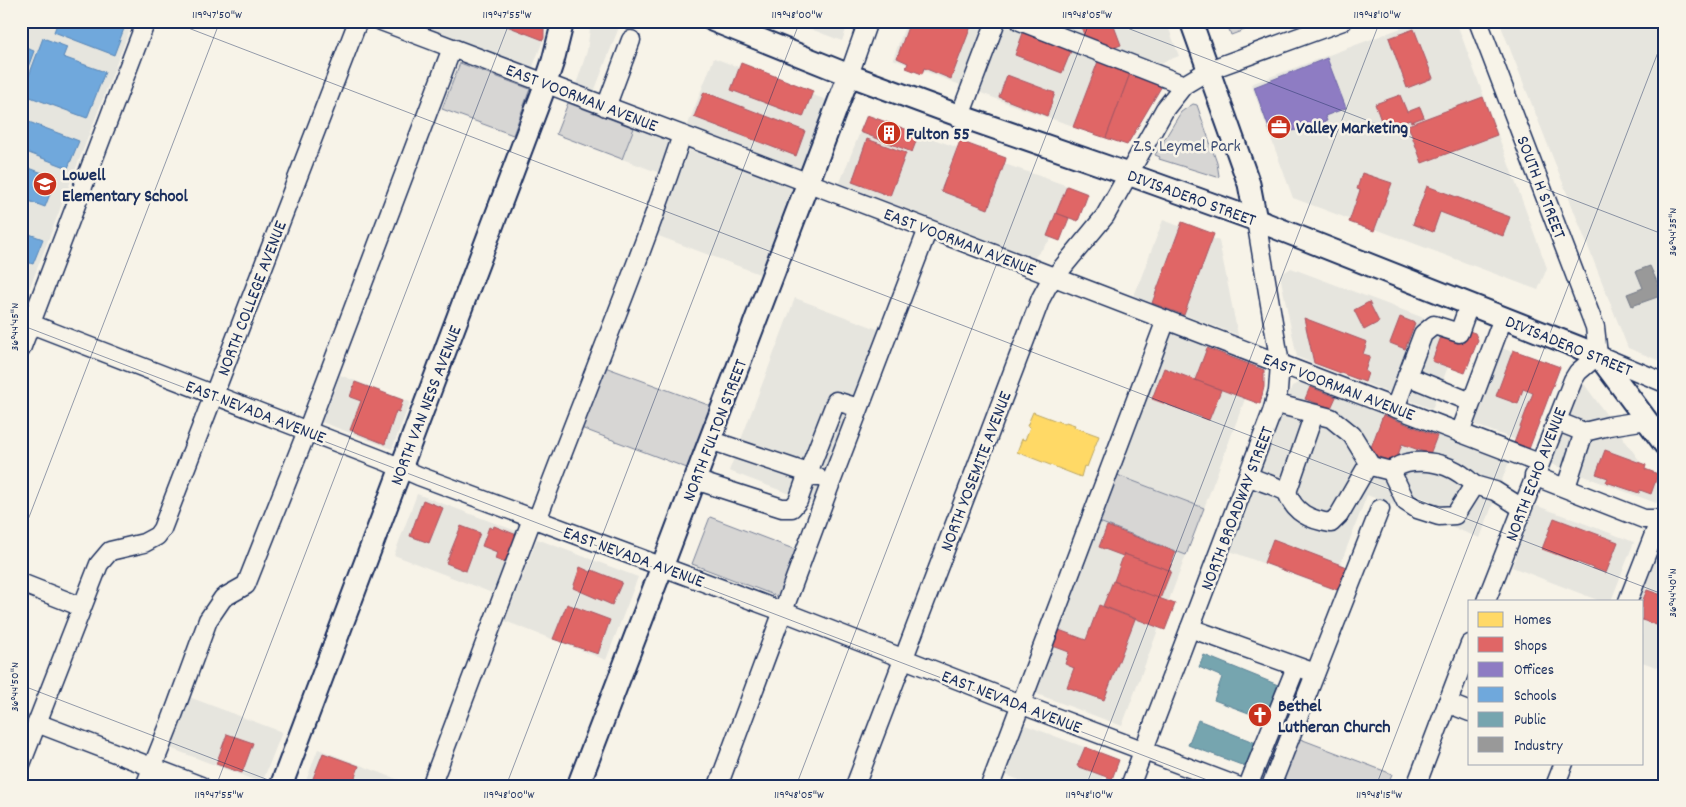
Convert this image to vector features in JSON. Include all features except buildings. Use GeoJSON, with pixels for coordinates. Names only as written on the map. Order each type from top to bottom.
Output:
{"type":"FeatureCollection","features":[{"type":"Feature","properties":{"kind":"main road","name":"NORTH VAN NESS AVENUE"},"geometry":{"type":"LineString","coordinates":[[281,786],[546,83],[563,21]]}},
{"type":"Feature","properties":{"kind":"main road","name":"DIVISADERO STREET"},"geometry":{"type":"LineString","coordinates":[[714,21],[849,75],[960,116],[1256,220],[1598,355]]}},
{"type":"Feature","properties":{"kind":"main road"},"geometry":{"type":"LineString","coordinates":[[1191,21],[1249,184],[1256,220]]}},
{"type":"Feature","properties":{"kind":"main road","name":"NORTH FULTON STREET"},"geometry":{"type":"LineString","coordinates":[[578,786],[849,75]]}},
{"type":"Feature","properties":{"kind":"main road"},"geometry":{"type":"LineString","coordinates":[[1598,355],[1665,445]]}},
{"type":"Feature","properties":{"kind":"street"},"geometry":{"type":"LineString","coordinates":[[21,349],[146,21]]}},
{"type":"Feature","properties":{"kind":"street","name":"NORTH COLLEGE AVENUE"},"geometry":{"type":"LineString","coordinates":[[21,764],[99,564],[110,551],[144,543],[157,536],[162,528],[358,21]]}},
{"type":"Feature","properties":{"kind":"street","name":"EAST VOORMAN AVENUE"},"geometry":{"type":"LineString","coordinates":[[381,21],[1460,432],[1536,469],[1566,487],[1644,519],[1662,517]]}},
{"type":"Feature","properties":{"kind":"street"},"geometry":{"type":"LineString","coordinates":[[849,75],[868,21]]}},
{"type":"Feature","properties":{"kind":"street"},"geometry":{"type":"LineString","coordinates":[[960,116],[996,21]]}},
{"type":"Feature","properties":{"kind":"street"},"geometry":{"type":"LineString","coordinates":[[1020,21],[1184,85],[1210,70],[1340,22]]}},
{"type":"Feature","properties":{"kind":"street","name":"SOUTH H STREET"},"geometry":{"type":"LineString","coordinates":[[1478,21],[1594,327],[1598,355]]}},
{"type":"Feature","properties":{"kind":"street"},"geometry":{"type":"LineString","coordinates":[[606,107],[631,40]]}},
{"type":"Feature","properties":{"kind":"street"},"geometry":{"type":"LineString","coordinates":[[145,786],[176,710],[208,620],[223,598],[246,585],[307,431],[452,48]]}},
{"type":"Feature","properties":{"kind":"street","name":"NORTH YOSEMITE AVENUE"},"geometry":{"type":"LineString","coordinates":[[855,786],[1041,298],[1054,277],[1105,216],[1165,109],[1184,85]]}},
{"type":"Feature","properties":{"kind":"street"},"geometry":{"type":"LineString","coordinates":[[431,786],[639,257],[682,135]]}},
{"type":"Feature","properties":{"kind":"street","name":"NORTH BROADWAY STREET"},"geometry":{"type":"LineString","coordinates":[[1130,786],[1276,401],[1280,364],[1256,220]]}},
{"type":"Feature","properties":{"kind":"street"},"geometry":{"type":"LineString","coordinates":[[718,786],[831,482],[928,229]]}},
{"type":"Feature","properties":{"kind":"street"},"geometry":{"type":"LineString","coordinates":[[1395,408],[1423,334],[1434,326],[1459,333],[1469,305]]}},
{"type":"Feature","properties":{"kind":"street"},"geometry":{"type":"LineString","coordinates":[[1460,432],[1504,318]]}},
{"type":"Feature","properties":{"kind":"street"},"geometry":{"type":"LineString","coordinates":[[990,786],[1166,320]]}},
{"type":"Feature","properties":{"kind":"street","name":"EAST NEVADA AVENUE"},"geometry":{"type":"LineString","coordinates":[[31,324],[385,461],[401,469],[784,612],[1237,786]]}},
{"type":"Feature","properties":{"kind":"street","name":"DIVISADERO STREET"},"geometry":{"type":"LineString","coordinates":[[1598,355],[1665,383]]}},
{"type":"Feature","properties":{"kind":"street","name":"NORTH ECHO AVENUE"},"geometry":{"type":"LineString","coordinates":[[1486,600],[1536,469],[1573,380],[1578,372],[1598,355]]}},
{"type":"Feature","properties":{"kind":"street"},"geometry":{"type":"LineString","coordinates":[[1407,376],[1472,402]]}},
{"type":"Feature","properties":{"kind":"street"},"geometry":{"type":"LineString","coordinates":[[694,480],[782,508],[792,508],[798,501],[836,401],[859,408]]}},
{"type":"Feature","properties":{"kind":"street"},"geometry":{"type":"LineString","coordinates":[[1276,401],[1285,406],[1331,418],[1352,435],[1371,466],[1391,471]]}},
{"type":"Feature","properties":{"kind":"street"},"geometry":{"type":"LineString","coordinates":[[1314,414],[1287,492],[1290,501],[1304,516],[1331,524],[1339,515],[1365,470],[1371,466]]}},
{"type":"Feature","properties":{"kind":"street"},"geometry":{"type":"LineString","coordinates":[[1556,421],[1584,432],[1647,420]]}},
{"type":"Feature","properties":{"kind":"street"},"geometry":{"type":"LineString","coordinates":[[1566,487],[1584,432]]}},
{"type":"Feature","properties":{"kind":"street"},"geometry":{"type":"LineString","coordinates":[[710,440],[831,482]]}},
{"type":"Feature","properties":{"kind":"street"},"geometry":{"type":"LineString","coordinates":[[1391,471],[1397,465],[1428,461],[1442,464],[1466,476],[1474,485],[1496,491],[1522,508]]}},
{"type":"Feature","properties":{"kind":"street"},"geometry":{"type":"LineString","coordinates":[[1391,471],[1406,502],[1417,509],[1439,516],[1455,516],[1474,485]]}},
{"type":"Feature","properties":{"kind":"street"},"geometry":{"type":"LineString","coordinates":[[1248,476],[1275,485],[1287,492]]}},
{"type":"Feature","properties":{"kind":"street"},"geometry":{"type":"LineString","coordinates":[[1271,786],[1380,509]]}},
{"type":"Feature","properties":{"kind":"street"},"geometry":{"type":"LineString","coordinates":[[1628,600],[1662,517]]}},
{"type":"Feature","properties":{"kind":"street"},"geometry":{"type":"LineString","coordinates":[[21,583],[82,607]]}},
{"type":"Feature","properties":{"kind":"street"},"geometry":{"type":"LineString","coordinates":[[1190,628],[1315,673]]}},
{"type":"Feature","properties":{"kind":"street"},"geometry":{"type":"LineString","coordinates":[[1416,786],[1468,649]]}},
{"type":"Feature","properties":{"kind":"street"},"geometry":{"type":"LineString","coordinates":[[1248,786],[1296,667]]}},
{"type":"Feature","properties":{"kind":"street"},"geometry":{"type":"LineString","coordinates":[[1447,703],[1468,711]]}},
{"type":"Feature","properties":{"kind":"street"},"geometry":{"type":"LineString","coordinates":[[37,723],[201,786]]}},
{"type":"Feature","properties":{"kind":"street"},"geometry":{"type":"LineString","coordinates":[[1555,786],[1564,764]]}},
{"type":"Feature","properties":{"kind":"shaded area","name":"Lowell Elementary School"},"geometry":{"type":"Polygon","coordinates":[[[21,21],[133,21],[21,310],[21,21]]]}},
{"type":"Feature","properties":{"kind":"shaded area"},"geometry":{"type":"Polygon","coordinates":[[[406,21],[547,21],[542,43],[532,69],[406,21]]]}},
{"type":"Feature","properties":{"kind":"shaded area"},"geometry":{"type":"Polygon","coordinates":[[[591,21],[621,22],[594,92],[576,85],[587,51],[591,21]]]}},
{"type":"Feature","properties":{"kind":"shaded area"},"geometry":{"type":"Polygon","coordinates":[[[790,21],[849,21],[842,41],[790,21]]]}},
{"type":"Feature","properties":{"kind":"shaded area"},"geometry":{"type":"Polygon","coordinates":[[[907,21],[1166,21],[1179,56],[1153,66],[1072,35],[1071,31],[1054,25],[1060,42],[1164,81],[1125,143],[1028,111],[893,59],[907,21]]]}},
{"type":"Feature","properties":{"kind":"shaded area"},"geometry":{"type":"Polygon","coordinates":[[[1420,21],[1456,21],[1547,268],[1538,290],[1293,198],[1251,84],[1420,21]]]}},
{"type":"Feature","properties":{"kind":"shaded area"},"geometry":{"type":"Polygon","coordinates":[[[1499,21],[1665,21],[1665,363],[1628,348],[1499,21]]]}},
{"type":"Feature","properties":{"kind":"shaded area"},"geometry":{"type":"Polygon","coordinates":[[[714,58],[829,101],[802,171],[687,127],[714,58]]]}},
{"type":"Feature","properties":{"kind":"shaded area"},"geometry":{"type":"Polygon","coordinates":[[[634,128],[677,144],[665,175],[622,159],[634,128]]]}},
{"type":"Feature","properties":{"kind":"shaded area"},"geometry":{"type":"Polygon","coordinates":[[[860,132],[912,152],[919,134],[1085,192],[1079,208],[1034,258],[839,185],[860,132]]]}},
{"type":"Feature","properties":{"kind":"shaded area"},"geometry":{"type":"Polygon","coordinates":[[[689,150],[795,189],[762,275],[656,235],[689,150]]]}},
{"type":"Feature","properties":{"kind":"shaded area"},"geometry":{"type":"Polygon","coordinates":[[[1163,220],[1219,241],[1238,335],[1134,296],[1163,220]]]}},
{"type":"Feature","properties":{"kind":"shaded area"},"geometry":{"type":"Polygon","coordinates":[[[1291,268],[1461,332],[1432,409],[1297,357],[1280,275],[1291,268]]]}},
{"type":"Feature","properties":{"kind":"shaded area"},"geometry":{"type":"Polygon","coordinates":[[[795,298],[880,330],[814,503],[729,471],[795,298]]]}},
{"type":"Feature","properties":{"kind":"shaded area"},"geometry":{"type":"Polygon","coordinates":[[[1167,329],[1250,361],[1249,383],[1245,399],[1204,508],[1112,473],[1167,329]]]}},
{"type":"Feature","properties":{"kind":"shaded area"},"geometry":{"type":"Polygon","coordinates":[[[1499,347],[1545,364],[1516,440],[1470,423],[1499,347]]]}},
{"type":"Feature","properties":{"kind":"shaded area"},"geometry":{"type":"Polygon","coordinates":[[[340,375],[410,402],[392,449],[322,422],[340,375]]]}},
{"type":"Feature","properties":{"kind":"shaded area"},"geometry":{"type":"Polygon","coordinates":[[[1303,381],[1510,459],[1480,538],[1367,495],[1331,589],[1230,551],[1292,386],[1303,381]]]}},
{"type":"Feature","properties":{"kind":"shaded area"},"geometry":{"type":"Polygon","coordinates":[[[1582,381],[1665,496],[1656,503],[1551,464],[1582,381]]]}},
{"type":"Feature","properties":{"kind":"shaded area"},"geometry":{"type":"Polygon","coordinates":[[[417,494],[524,534],[500,596],[394,555],[417,494]]]}},
{"type":"Feature","properties":{"kind":"shaded area"},"geometry":{"type":"Polygon","coordinates":[[[1535,505],[1634,542],[1611,600],[1597,600],[1512,567],[1535,505]]]}},
{"type":"Feature","properties":{"kind":"shaded area"},"geometry":{"type":"Polygon","coordinates":[[[1665,509],[1665,670],[1644,663],[1644,600],[1623,600],[1665,509]]]}},
{"type":"Feature","properties":{"kind":"shaded area"},"geometry":{"type":"Polygon","coordinates":[[[1094,520],[1186,555],[1122,726],[1029,691],[1094,520]]]}},
{"type":"Feature","properties":{"kind":"shaded area"},"geometry":{"type":"Polygon","coordinates":[[[537,539],[638,577],[606,660],[505,621],[537,539]]]}},
{"type":"Feature","properties":{"kind":"shaded area"},"geometry":{"type":"Polygon","coordinates":[[[189,697],[282,732],[262,783],[170,748],[189,697]]]}},
{"type":"Feature","properties":{"kind":"shaded area"},"geometry":{"type":"Polygon","coordinates":[[[1017,722],[1111,757],[1100,786],[1035,786],[998,772],[1017,722]]]}},
{"type":"Feature","properties":{"kind":"shaded area"},"geometry":{"type":"Polygon","coordinates":[[[318,749],[415,786],[304,786],[318,749]]]}},
{"type":"Feature","properties":{"kind":"green space"},"geometry":{"type":"Polygon","coordinates":[[[1226,21],[1268,21],[1231,35],[1226,21]]]}},
{"type":"Feature","properties":{"kind":"green space"},"geometry":{"type":"Polygon","coordinates":[[[460,63],[530,89],[513,135],[442,109],[460,63]]]}},
{"type":"Feature","properties":{"kind":"green space"},"geometry":{"type":"Polygon","coordinates":[[[568,103],[634,128],[622,159],[556,134],[568,103]]]}},
{"type":"Feature","properties":{"kind":"green space","name":"Z.S. Leymel Park"},"geometry":{"type":"Polygon","coordinates":[[[1193,104],[1197,105],[1217,163],[1219,176],[1217,177],[1159,159],[1160,157],[1155,155],[1181,112],[1193,104]]]}},
{"type":"Feature","properties":{"kind":"green space"},"geometry":{"type":"Polygon","coordinates":[[[605,367],[711,406],[687,468],[581,428],[605,367]]]}},
{"type":"Feature","properties":{"kind":"green space"},"geometry":{"type":"Polygon","coordinates":[[[1112,473],[1204,508],[1186,555],[1094,520],[1112,473]]]}},
{"type":"Feature","properties":{"kind":"green space"},"geometry":{"type":"Polygon","coordinates":[[[710,517],[796,550],[779,597],[692,564],[710,517]]]}},
{"type":"Feature","properties":{"kind":"green space"},"geometry":{"type":"Polygon","coordinates":[[[1290,735],[1392,774],[1387,786],[1280,786],[1290,735]]]}},
{"type":"Feature","properties":{"kind":"place","name":"Valley Marketing"},"geometry":{"type":"Point","coordinates":[1279,127]}},
{"type":"Feature","properties":{"kind":"place","name":"Fulton 55"},"geometry":{"type":"Point","coordinates":[889,133]}},
{"type":"Feature","properties":{"kind":"place","name":"Lowell Elementary School"},"geometry":{"type":"Point","coordinates":[45,184]}},
{"type":"Feature","properties":{"kind":"place","name":"Bethel Lutheran Church"},"geometry":{"type":"Point","coordinates":[1260,715]}}]}
